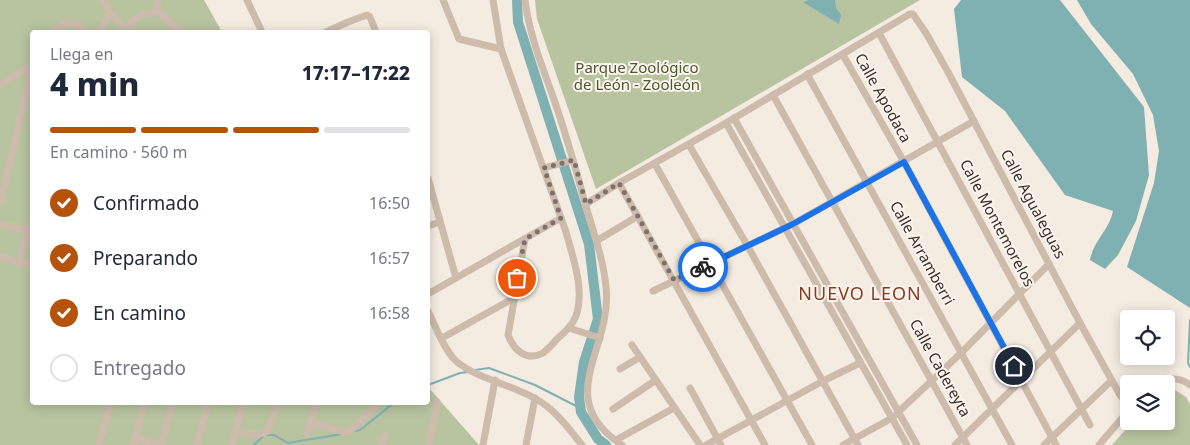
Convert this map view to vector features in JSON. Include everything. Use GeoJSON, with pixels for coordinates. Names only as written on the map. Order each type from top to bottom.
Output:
{"type":"FeatureCollection","features":[{"type":"Feature","properties":{"kind":"street"},"geometry":{"type":"LineString","coordinates":[[104,0],[110,12],[124,30]]}},
{"type":"Feature","properties":{"kind":"street"},"geometry":{"type":"LineString","coordinates":[[157,0],[158,12],[177,30]]}},
{"type":"Feature","properties":{"kind":"street"},"geometry":{"type":"LineString","coordinates":[[247,0],[261,30]]}},
{"type":"Feature","properties":{"kind":"street"},"geometry":{"type":"LineString","coordinates":[[443,0],[459,39],[501,49]]}},
{"type":"Feature","properties":{"kind":"street"},"geometry":{"type":"LineString","coordinates":[[493,0],[501,49],[547,168],[578,279],[576,316],[569,328],[542,353],[530,356],[519,353],[512,345],[508,335],[525,239]]}},
{"type":"Feature","properties":{"kind":"street"},"geometry":{"type":"LineString","coordinates":[[525,0],[529,26],[598,240],[607,290],[605,316],[588,378],[588,407],[597,423],[622,445]]}},
{"type":"Feature","properties":{"kind":"street"},"geometry":{"type":"LineString","coordinates":[[100,30],[110,12]]}},
{"type":"Feature","properties":{"kind":"street"},"geometry":{"type":"LineString","coordinates":[[128,30],[139,15],[158,12]]}},
{"type":"Feature","properties":{"kind":"street","name":"Calle Agualeguas"},"geometry":{"type":"LineString","coordinates":[[879,33],[913,14],[931,42],[974,121],[1120,395]]}},
{"type":"Feature","properties":{"kind":"street"},"geometry":{"type":"LineString","coordinates":[[331,30],[367,15],[370,17],[375,30]]}},
{"type":"Feature","properties":{"kind":"street"},"geometry":{"type":"LineString","coordinates":[[55,30],[66,23],[78,26],[83,30]]}},
{"type":"Feature","properties":{"kind":"street"},"geometry":{"type":"LineString","coordinates":[[586,204],[619,183],[689,145],[879,33]]}},
{"type":"Feature","properties":{"kind":"street","name":"Calle Montemorelos"},"geometry":{"type":"LineString","coordinates":[[879,33],[1090,425]]}},
{"type":"Feature","properties":{"kind":"street","name":"Calle Apodaca"},"geometry":{"type":"LineString","coordinates":[[843,55],[904,162],[1056,445]]}},
{"type":"Feature","properties":{"kind":"street"},"geometry":{"type":"LineString","coordinates":[[0,85],[30,68]]}},
{"type":"Feature","properties":{"kind":"street","name":"Calle Arramberri"},"geometry":{"type":"LineString","coordinates":[[808,74],[1012,445]]}},
{"type":"Feature","properties":{"kind":"street"},"geometry":{"type":"LineString","coordinates":[[0,204],[30,76]]}},
{"type":"Feature","properties":{"kind":"street","name":"Calle Cadereyta"},"geometry":{"type":"LineString","coordinates":[[772,95],[967,445]]}},
{"type":"Feature","properties":{"kind":"street"},"geometry":{"type":"LineString","coordinates":[[734,118],[860,363],[907,445]]}},
{"type":"Feature","properties":{"kind":"street"},"geometry":{"type":"LineString","coordinates":[[653,291],[833,203],[974,121]]}},
{"type":"Feature","properties":{"kind":"street"},"geometry":{"type":"LineString","coordinates":[[726,123],[918,445]]}},
{"type":"Feature","properties":{"kind":"street"},"geometry":{"type":"LineString","coordinates":[[689,145],[747,245],[856,442]]}},
{"type":"Feature","properties":{"kind":"street"},"geometry":{"type":"LineString","coordinates":[[547,168],[571,160]]}},
{"type":"Feature","properties":{"kind":"street"},"geometry":{"type":"LineString","coordinates":[[655,164],[812,445]]}},
{"type":"Feature","properties":{"kind":"street"},"geometry":{"type":"LineString","coordinates":[[619,183],[765,445]]}},
{"type":"Feature","properties":{"kind":"street"},"geometry":{"type":"LineString","coordinates":[[430,192],[456,278]]}},
{"type":"Feature","properties":{"kind":"street"},"geometry":{"type":"LineString","coordinates":[[598,240],[638,216]]}},
{"type":"Feature","properties":{"kind":"street"},"geometry":{"type":"LineString","coordinates":[[430,292],[561,218]]}},
{"type":"Feature","properties":{"kind":"street"},"geometry":{"type":"LineString","coordinates":[[430,225],[440,222]]}},
{"type":"Feature","properties":{"kind":"street"},"geometry":{"type":"LineString","coordinates":[[0,224],[30,232],[19,262]]}},
{"type":"Feature","properties":{"kind":"street"},"geometry":{"type":"LineString","coordinates":[[0,257],[30,265]]}},
{"type":"Feature","properties":{"kind":"street"},"geometry":{"type":"LineString","coordinates":[[842,445],[856,442],[892,418],[1020,295],[1049,264]]}},
{"type":"Feature","properties":{"kind":"street"},"geometry":{"type":"LineString","coordinates":[[442,338],[514,298]]}},
{"type":"Feature","properties":{"kind":"street"},"geometry":{"type":"LineString","coordinates":[[430,315],[454,359],[464,368],[535,398],[548,406],[564,422],[582,445]]}},
{"type":"Feature","properties":{"kind":"street"},"geometry":{"type":"LineString","coordinates":[[955,445],[1080,323]]}},
{"type":"Feature","properties":{"kind":"street"},"geometry":{"type":"LineString","coordinates":[[569,328],[598,337]]}},
{"type":"Feature","properties":{"kind":"street"},"geometry":{"type":"LineString","coordinates":[[632,345],[700,445]]}},
{"type":"Feature","properties":{"kind":"street"},"geometry":{"type":"LineString","coordinates":[[620,369],[640,357]]}},
{"type":"Feature","properties":{"kind":"street"},"geometry":{"type":"LineString","coordinates":[[706,445],[719,442],[751,419],[860,363]]}},
{"type":"Feature","properties":{"kind":"street"},"geometry":{"type":"LineString","coordinates":[[1175,379],[1190,385]]}},
{"type":"Feature","properties":{"kind":"street"},"geometry":{"type":"LineString","coordinates":[[483,445],[495,380]]}},
{"type":"Feature","properties":{"kind":"street"},"geometry":{"type":"LineString","coordinates":[[613,409],[656,380]]}},
{"type":"Feature","properties":{"kind":"street"},"geometry":{"type":"LineString","coordinates":[[1044,445],[1112,381]]}},
{"type":"Feature","properties":{"kind":"street"},"geometry":{"type":"LineString","coordinates":[[690,388],[719,442]]}},
{"type":"Feature","properties":{"kind":"street"},"geometry":{"type":"LineString","coordinates":[[526,445],[535,398]]}},
{"type":"Feature","properties":{"kind":"street"},"geometry":{"type":"LineString","coordinates":[[429,445],[437,402]]}},
{"type":"Feature","properties":{"kind":"street"},"geometry":{"type":"LineString","coordinates":[[99,445],[110,405]]}},
{"type":"Feature","properties":{"kind":"street"},"geometry":{"type":"LineString","coordinates":[[144,405],[134,442],[162,445],[171,405]]}},
{"type":"Feature","properties":{"kind":"street"},"geometry":{"type":"LineString","coordinates":[[197,445],[207,405]]}},
{"type":"Feature","properties":{"kind":"street"},"geometry":{"type":"LineString","coordinates":[[232,445],[242,405]]}},
{"type":"Feature","properties":{"kind":"street"},"geometry":{"type":"LineString","coordinates":[[235,431],[262,435],[271,427],[277,405]]}},
{"type":"Feature","properties":{"kind":"street"},"geometry":{"type":"LineString","coordinates":[[308,434],[315,405]]}},
{"type":"Feature","properties":{"kind":"street"},"geometry":{"type":"LineString","coordinates":[[311,423],[350,432],[377,405]]}},
{"type":"Feature","properties":{"kind":"street"},"geometry":{"type":"LineString","coordinates":[[616,440],[674,408]]}},
{"type":"Feature","properties":{"kind":"street"},"geometry":{"type":"LineString","coordinates":[[1099,445],[1120,420]]}},
{"type":"Feature","properties":{"kind":"street"},"geometry":{"type":"LineString","coordinates":[[382,445],[384,435]]}},
{"type":"Feature","properties":{"kind":"street"},"geometry":{"type":"LineString","coordinates":[[573,445],[575,436]]}},
{"type":"Feature","properties":{"kind":"green space"},"geometry":{"type":"Polygon","coordinates":[[[0,0],[204,0],[221,30],[30,30],[30,405],[430,405],[430,389],[479,445],[0,445],[0,0]]]}},
{"type":"Feature","properties":{"kind":"green space","name":"Parque Zoológico de León - Zooleón"},"geometry":{"type":"Polygon","coordinates":[[[535,0],[920,0],[596,189],[537,19],[535,0]]]}},
{"type":"Feature","properties":{"kind":"green space"},"geometry":{"type":"Polygon","coordinates":[[[1175,390],[1186,397],[1190,404],[1190,445],[1112,445],[1125,430],[1175,430],[1175,390]]]}},
{"type":"Feature","properties":{"kind":"water"},"geometry":{"type":"Polygon","coordinates":[[[809,0],[835,0],[836,8],[841,15],[839,24],[803,2],[809,0]]]}},
{"type":"Feature","properties":{"kind":"water"},"geometry":{"type":"Polygon","coordinates":[[[961,0],[1060,0],[1144,107],[1149,175],[1136,221],[1118,255],[1105,269],[1090,260],[1094,247],[1109,224],[1113,211],[1065,195],[1005,111],[962,77],[954,9],[961,0]]]}},
{"type":"Feature","properties":{"kind":"water"},"geometry":{"type":"Polygon","coordinates":[[[1077,0],[1190,0],[1190,308],[1127,267],[1154,183],[1159,151],[1153,115],[1133,74],[1091,24],[1077,0]]]}},
{"type":"Feature","properties":{"kind":"waterway"},"geometry":{"type":"LineString","coordinates":[[517,0],[518,22],[589,244],[598,319],[584,362],[579,397],[581,412],[598,439],[606,445]]}},
{"type":"Feature","properties":{"kind":"waterway"},"geometry":{"type":"LineString","coordinates":[[1190,320],[1188,363],[1190,367]]}},
{"type":"Feature","properties":{"kind":"waterway"},"geometry":{"type":"LineString","coordinates":[[475,370],[489,368],[535,385],[580,408]]}},
{"type":"Feature","properties":{"kind":"waterway"},"geometry":{"type":"LineString","coordinates":[[430,384],[460,373],[468,372]]}},
{"type":"Feature","properties":{"kind":"waterway"},"geometry":{"type":"LineString","coordinates":[[354,431],[360,430],[391,405]]}},
{"type":"Feature","properties":{"kind":"waterway"},"geometry":{"type":"LineString","coordinates":[[267,435],[274,435],[288,443],[342,434]]}},
{"type":"Feature","properties":{"kind":"waterway"},"geometry":{"type":"LineString","coordinates":[[254,445],[263,436]]}},
{"type":"Feature","properties":{"kind":"way so far"},"geometry":{"type":"LineString","coordinates":[[517,278],[525,239],[561,218],[544,168],[574,160],[586,204],[619,183],[674,280],[703,267]]}},
{"type":"Feature","properties":{"kind":"district","name":"NUEVO LEON"},"geometry":{"type":"Point","coordinates":[860,294]}},
{"type":"Feature","properties":{"kind":"route"},"geometry":{"type":"LineString","coordinates":[[703,267],[793,224],[904,162],[1014,366]]}}]}
